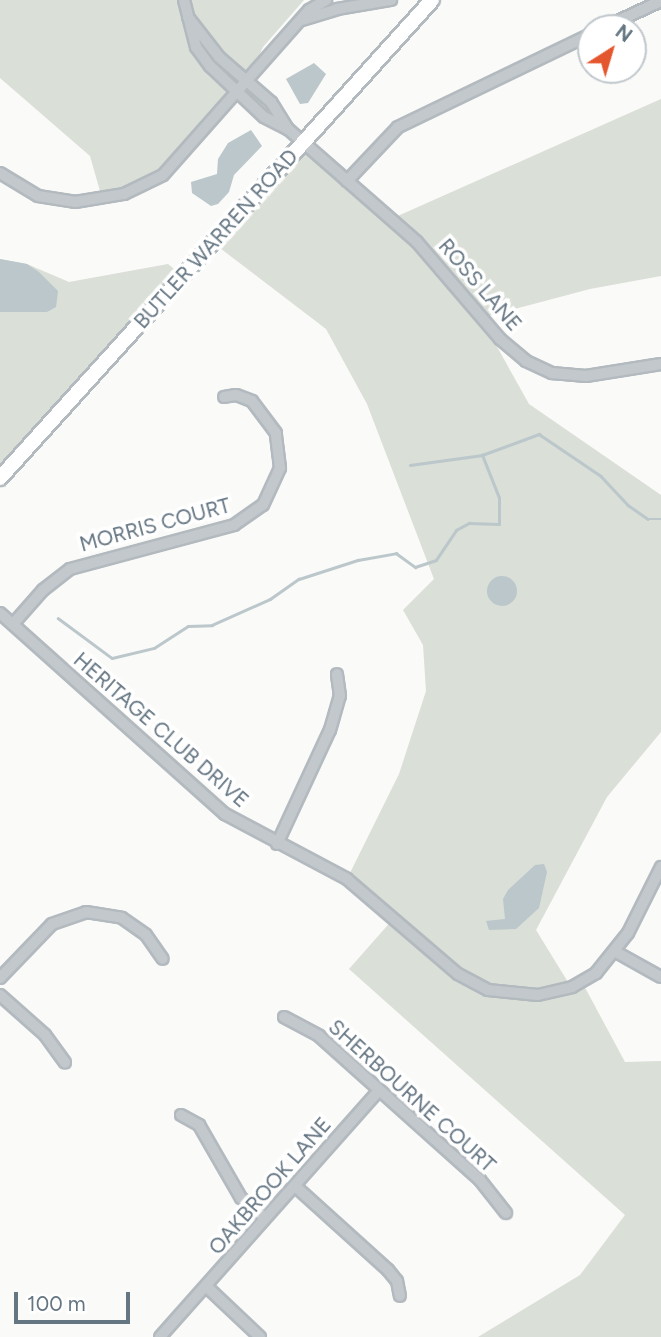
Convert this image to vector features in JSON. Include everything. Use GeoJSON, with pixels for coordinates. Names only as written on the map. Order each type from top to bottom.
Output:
{"type":"FeatureCollection","features":[{"type":"Feature","properties":{"kind":"main road","name":"BUTLER WARREN ROAD"},"geometry":{"type":"LineString","coordinates":[[0,478],[432,0]]}},
{"type":"Feature","properties":{"kind":"street"},"geometry":{"type":"LineString","coordinates":[[184,0],[196,47],[238,92],[270,121],[288,129]]}},
{"type":"Feature","properties":{"kind":"street"},"geometry":{"type":"LineString","coordinates":[[0,173],[38,196],[75,202],[124,194],[163,175],[302,21],[327,0]]}},
{"type":"Feature","properties":{"kind":"street"},"geometry":{"type":"LineString","coordinates":[[302,21],[337,9],[391,0]]}},
{"type":"Feature","properties":{"kind":"street"},"geometry":{"type":"LineString","coordinates":[[633,14],[661,1]]}},
{"type":"Feature","properties":{"kind":"street"},"geometry":{"type":"LineString","coordinates":[[188,17],[246,83],[271,102],[288,129]]}},
{"type":"Feature","properties":{"kind":"street"},"geometry":{"type":"LineString","coordinates":[[347,181],[376,146],[414,118],[577,41]]}},
{"type":"Feature","properties":{"kind":"street","name":"ROSS LANE"},"geometry":{"type":"LineString","coordinates":[[288,129],[417,242],[500,339],[526,361],[568,376],[661,365]]}},
{"type":"Feature","properties":{"kind":"street","name":"MORRIS COURT"},"geometry":{"type":"LineString","coordinates":[[13,624],[43,590],[70,569],[234,525],[263,505],[280,468],[276,433],[254,403],[242,396],[224,397]]}},
{"type":"Feature","properties":{"kind":"street","name":"HERITAGE CLUB DRIVE"},"geometry":{"type":"LineString","coordinates":[[0,613],[207,800],[277,844],[347,880],[458,974],[488,990],[527,996],[555,992],[596,973],[616,952],[661,867]]}},
{"type":"Feature","properties":{"kind":"street"},"geometry":{"type":"LineString","coordinates":[[277,844],[330,730],[340,696],[337,674]]}},
{"type":"Feature","properties":{"kind":"street"},"geometry":{"type":"LineString","coordinates":[[0,978],[52,924],[86,912],[122,918],[146,935],[163,959]]}},
{"type":"Feature","properties":{"kind":"street"},"geometry":{"type":"LineString","coordinates":[[616,952],[661,977]]}},
{"type":"Feature","properties":{"kind":"street"},"geometry":{"type":"LineString","coordinates":[[0,995],[45,1035],[65,1063]]}},
{"type":"Feature","properties":{"kind":"street","name":"SHERBOURNE COURT"},"geometry":{"type":"LineString","coordinates":[[284,1017],[319,1036],[480,1180],[506,1213]]}},
{"type":"Feature","properties":{"kind":"street","name":"OAKBROOK LANE"},"geometry":{"type":"LineString","coordinates":[[160,1337],[380,1090]]}},
{"type":"Feature","properties":{"kind":"street"},"geometry":{"type":"LineString","coordinates":[[181,1115],[199,1125],[241,1198],[265,1218]]}},
{"type":"Feature","properties":{"kind":"street"},"geometry":{"type":"LineString","coordinates":[[295,1186],[388,1270],[397,1280],[400,1296]]}},
{"type":"Feature","properties":{"kind":"street"},"geometry":{"type":"LineString","coordinates":[[207,1287],[260,1337]]}},
{"type":"Feature","properties":{"kind":"shaded area"},"geometry":{"type":"Polygon","coordinates":[[[0,0],[304,0],[263,47],[246,83],[163,175],[102,198],[90,156],[0,78],[0,0]]]}},
{"type":"Feature","properties":{"kind":"shaded area"},"geometry":{"type":"Polygon","coordinates":[[[314,63],[326,74],[308,103],[300,104],[286,79],[314,63]]]}},
{"type":"Feature","properties":{"kind":"shaded area"},"geometry":{"type":"Polygon","coordinates":[[[661,99],[661,276],[590,289],[481,318],[529,404],[661,495],[661,732],[607,797],[536,930],[571,987],[582,982],[625,1062],[661,1061],[661,1337],[478,1337],[580,1275],[625,1215],[349,969],[394,918],[347,879],[399,774],[426,691],[423,645],[403,610],[434,579],[367,404],[326,329],[212,242],[303,141],[391,219],[661,99]]]}},
{"type":"Feature","properties":{"kind":"shaded area"},"geometry":{"type":"Polygon","coordinates":[[[251,130],[262,146],[234,175],[229,192],[218,204],[211,206],[192,193],[191,182],[217,174],[218,159],[228,143],[251,130]]]}},
{"type":"Feature","properties":{"kind":"shaded area"},"geometry":{"type":"Polygon","coordinates":[[[0,259],[27,264],[69,282],[168,264],[183,276],[0,478],[0,259]]]}},
{"type":"Feature","properties":{"kind":"shaded area"},"geometry":{"type":"Polygon","coordinates":[[[0,259],[27,264],[39,272],[58,291],[56,307],[47,312],[0,312],[0,259]]]}},
{"type":"Feature","properties":{"kind":"shaded area"},"geometry":{"type":"Polygon","coordinates":[[[502,576],[513,580],[517,591],[513,602],[502,606],[491,602],[487,591],[491,580],[502,576]]]}},
{"type":"Feature","properties":{"kind":"shaded area"},"geometry":{"type":"Polygon","coordinates":[[[544,864],[547,872],[539,908],[516,929],[489,930],[486,921],[505,919],[503,899],[508,890],[535,865],[544,864]]]}},
{"type":"Feature","properties":{"kind":"waterway"},"geometry":{"type":"LineString","coordinates":[[410,465],[482,455],[539,434],[601,476],[628,505],[648,519],[661,519]]}},
{"type":"Feature","properties":{"kind":"waterway"},"geometry":{"type":"LineString","coordinates":[[58,618],[112,658],[154,648],[188,626],[212,625],[270,599],[299,579],[358,560],[396,553],[415,567],[436,560],[456,530],[469,523],[499,524],[499,498],[482,455]]}}]}
